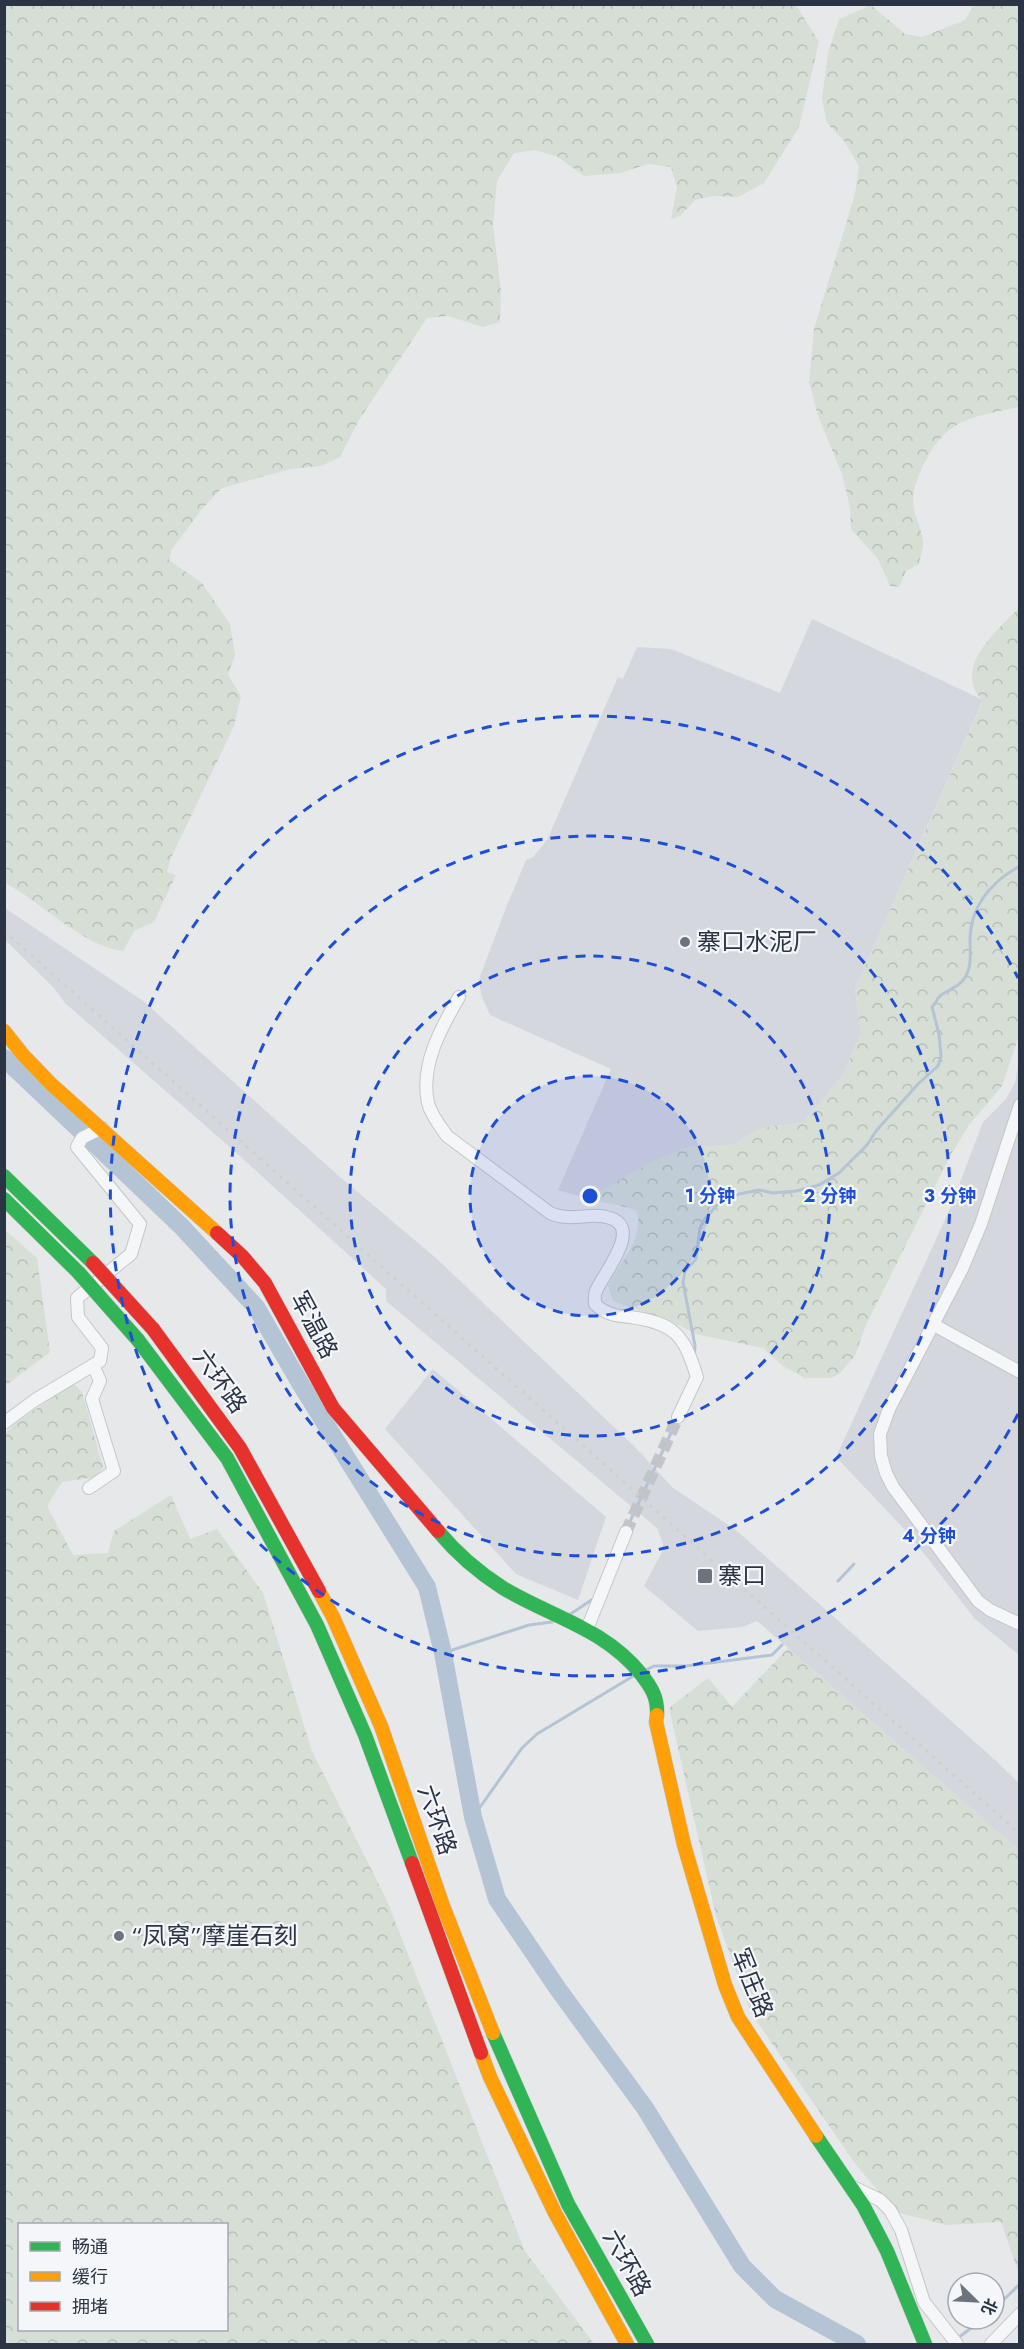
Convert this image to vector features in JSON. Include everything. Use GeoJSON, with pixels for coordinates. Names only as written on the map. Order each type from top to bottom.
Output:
{"type":"FeatureCollection","features":[{"type":"Feature","properties":{"kind":"main road","name":"军温路"},"geometry":{"type":"LineString","coordinates":[[4,1031],[51,1084],[243,1257],[266,1283],[333,1408],[451,1547],[505,1589],[587,1629]]}},
{"type":"Feature","properties":{"kind":"main road","name":"六环路"},"geometry":{"type":"LineString","coordinates":[[4,1176],[93,1263],[153,1329],[240,1448],[287,1530],[333,1617],[381,1726],[443,1906],[507,2069],[568,2204],[647,2344]]}},
{"type":"Feature","properties":{"kind":"main road","name":"六环路"},"geometry":{"type":"LineString","coordinates":[[4,1199],[79,1273],[138,1340],[227,1458],[317,1625],[365,1735],[490,2077],[555,2213],[627,2344]]}},
{"type":"Feature","properties":{"kind":"main road","name":"军庄路"},"geometry":{"type":"LineString","coordinates":[[587,1629],[606,1640],[632,1663],[651,1687],[658,1702],[656,1722],[684,1845],[725,1985],[738,2017],[863,2205],[887,2251],[925,2344]]}},
{"type":"Feature","properties":{"kind":"street"},"geometry":{"type":"LineString","coordinates":[[459,997],[437,1036],[426,1084],[428,1105],[436,1121],[447,1136],[550,1212],[569,1219],[610,1218],[619,1223],[623,1233],[622,1243],[594,1293],[595,1304],[602,1311],[610,1314],[646,1319],[665,1325],[680,1336],[689,1350],[698,1377],[678,1417]]}},
{"type":"Feature","properties":{"kind":"street"},"geometry":{"type":"LineString","coordinates":[[1020,1105],[981,1224],[962,1269],[883,1422],[880,1434],[881,1456],[886,1473],[908,1508],[978,1600],[990,1610],[1020,1624]]}},
{"type":"Feature","properties":{"kind":"street"},"geometry":{"type":"LineString","coordinates":[[4,1423],[35,1400],[100,1361],[102,1348],[78,1317],[77,1298],[131,1254],[140,1224],[77,1147],[82,1138],[102,1128]]}},
{"type":"Feature","properties":{"kind":"street"},"geometry":{"type":"LineString","coordinates":[[934,1325],[1020,1372]]}},
{"type":"Feature","properties":{"kind":"street"},"geometry":{"type":"LineString","coordinates":[[89,1488],[114,1471],[92,1399],[100,1381],[93,1365]]}},
{"type":"Feature","properties":{"kind":"street"},"geometry":{"type":"LineString","coordinates":[[587,1629],[626,1532]]}},
{"type":"Feature","properties":{"kind":"street"},"geometry":{"type":"LineString","coordinates":[[851,2186],[880,2200],[890,2210],[901,2230],[924,2301],[957,2344]]}},
{"type":"Feature","properties":{"kind":"street"},"geometry":{"type":"LineString","coordinates":[[991,2344],[1020,2314]]}},
{"type":"Feature","properties":{"kind":"shaded area","name":"寨口水泥厂"},"geometry":{"type":"Polygon","coordinates":[[[812,619],[983,700],[855,989],[861,1033],[843,1075],[803,1122],[763,1128],[737,1144],[687,1148],[649,1163],[588,1199],[558,1190],[611,1069],[490,1015],[481,995],[479,979],[526,860],[533,857],[547,840],[618,677],[623,679],[637,647],[671,649],[780,693],[812,619]]]}},
{"type":"Feature","properties":{"kind":"shaded area"},"geometry":{"type":"Polygon","coordinates":[[[5,908],[143,1001],[340,1177],[437,1259],[634,1446],[673,1488],[737,1531],[994,1759],[1019,1783],[1019,1850],[757,1621],[742,1627],[698,1631],[644,1586],[662,1552],[663,1544],[657,1528],[386,1301],[386,1289],[232,1149],[65,1003],[54,988],[5,940],[5,908]]]}},
{"type":"Feature","properties":{"kind":"shaded area"},"geometry":{"type":"Polygon","coordinates":[[[1019,1061],[1019,1655],[975,1619],[907,1532],[836,1457],[949,1211],[983,1122],[1006,1099],[1015,1083],[1019,1061]]]}},
{"type":"Feature","properties":{"kind":"shaded area"},"geometry":{"type":"Polygon","coordinates":[[[433,1369],[606,1517],[578,1600],[516,1574],[385,1429],[433,1369]]]}},
{"type":"Feature","properties":{"kind":"green space"},"geometry":{"type":"Polygon","coordinates":[[[5,5],[796,5],[819,42],[799,127],[764,183],[738,197],[713,196],[695,200],[680,216],[671,219],[677,188],[671,167],[648,164],[620,173],[584,176],[558,157],[535,150],[514,153],[497,181],[493,225],[501,291],[500,322],[483,327],[448,316],[427,318],[359,420],[340,457],[321,466],[290,469],[222,488],[202,509],[172,549],[169,560],[202,583],[230,624],[235,655],[228,675],[241,696],[234,726],[171,858],[167,872],[176,875],[154,922],[134,931],[123,951],[108,948],[78,932],[5,883],[5,5]]]}},
{"type":"Feature","properties":{"kind":"green space"},"geometry":{"type":"Polygon","coordinates":[[[871,5],[905,34],[922,37],[965,20],[974,5],[1020,5],[1019,407],[964,421],[953,427],[934,447],[919,476],[913,496],[914,512],[923,541],[919,564],[906,571],[899,587],[890,586],[878,559],[851,529],[850,507],[842,474],[818,416],[809,382],[814,329],[855,194],[859,166],[844,141],[827,123],[822,99],[828,53],[839,19],[871,5]]]}},
{"type":"Feature","properties":{"kind":"green space"},"geometry":{"type":"Polygon","coordinates":[[[1019,608],[1019,1035],[1002,1086],[969,1125],[950,1156],[866,1325],[855,1356],[839,1374],[831,1378],[805,1378],[783,1366],[763,1348],[695,1334],[681,1326],[613,1301],[608,1286],[634,1241],[638,1222],[637,1211],[588,1199],[649,1163],[687,1148],[737,1144],[763,1128],[802,1122],[843,1075],[861,1033],[855,989],[983,701],[974,688],[972,676],[975,663],[990,639],[1019,608]]]}},
{"type":"Feature","properties":{"kind":"green space"},"geometry":{"type":"Polygon","coordinates":[[[5,1230],[37,1258],[50,1352],[5,1386],[5,1230]]]}},
{"type":"Feature","properties":{"kind":"green space"},"geometry":{"type":"Polygon","coordinates":[[[73,1383],[82,1392],[103,1467],[96,1477],[62,1482],[47,1506],[73,1555],[108,1553],[114,1531],[171,1495],[190,1539],[217,1529],[263,1593],[312,1751],[387,1901],[525,2251],[594,2344],[5,2344],[5,1434],[16,1423],[73,1383]]]}},
{"type":"Feature","properties":{"kind":"green space"},"geometry":{"type":"Polygon","coordinates":[[[788,1648],[1019,1850],[1020,2269],[1018,2271],[1001,2222],[946,2225],[896,2212],[857,2166],[751,2013],[716,1916],[669,1708],[708,1678],[732,1707],[788,1648]]]}},
{"type":"Feature","properties":{"kind":"waterway"},"geometry":{"type":"LineString","coordinates":[[694,1356],[695,1346],[683,1282],[685,1271],[696,1259],[700,1228],[705,1219],[717,1205],[739,1194],[759,1190],[773,1193],[796,1191],[819,1185],[839,1173],[867,1145],[876,1131],[919,1083],[938,1066],[941,1056],[939,1034],[932,1007],[940,996],[964,980],[968,972],[971,927],[984,896],[1000,880],[1020,866]]}},
{"type":"Feature","properties":{"kind":"waterway"},"geometry":{"type":"LineString","coordinates":[[4,1058],[82,1132]]}},
{"type":"Feature","properties":{"kind":"waterway"},"geometry":{"type":"LineString","coordinates":[[92,1141],[182,1227],[256,1307],[300,1383],[427,1587],[443,1653],[473,1817],[497,1899],[558,1989],[645,2108],[742,2266],[775,2299],[857,2344]]}},
{"type":"Feature","properties":{"kind":"waterway"},"geometry":{"type":"LineString","coordinates":[[627,1528],[677,1420]]}},
{"type":"Feature","properties":{"kind":"waterway"},"geometry":{"type":"LineString","coordinates":[[838,1581],[854,1564]]}},
{"type":"Feature","properties":{"kind":"waterway"},"geometry":{"type":"LineString","coordinates":[[569,1615],[593,1599]]}},
{"type":"Feature","properties":{"kind":"waterway"},"geometry":{"type":"LineString","coordinates":[[443,1653],[529,1625],[552,1622]]}},
{"type":"Feature","properties":{"kind":"waterway"},"geometry":{"type":"LineString","coordinates":[[646,1670],[654,1666],[686,1666],[772,1655],[782,1645]]}},
{"type":"Feature","properties":{"kind":"waterway"},"geometry":{"type":"LineString","coordinates":[[473,1817],[522,1748],[537,1734],[635,1675]]}},
{"type":"Feature","properties":{"kind":"waterway"},"geometry":{"type":"LineString","coordinates":[[1006,2297],[1020,2284]]}},
{"type":"Feature","properties":{"kind":"waterway"},"geometry":{"type":"LineString","coordinates":[[958,2338],[967,2331]]}},
{"type":"Feature","properties":{"kind":"tunnel"},"geometry":{"type":"LineString","coordinates":[[626,1532],[678,1417]]}},
{"type":"Feature","properties":{"kind":"railway"},"geometry":{"type":"LineString","coordinates":[[4,931],[1020,1834]]}},
{"type":"Feature","properties":{"kind":"traffic: fast"},"geometry":{"type":"LineString","coordinates":[[4,1176],[93,1263]]}},
{"type":"Feature","properties":{"kind":"traffic: fast"},"geometry":{"type":"LineString","coordinates":[[4,1199],[79,1273]]}},
{"type":"Feature","properties":{"kind":"traffic: fast"},"geometry":{"type":"LineString","coordinates":[[79,1273],[138,1340]]}},
{"type":"Feature","properties":{"kind":"traffic: fast"},"geometry":{"type":"LineString","coordinates":[[138,1340],[227,1458],[317,1625],[365,1735],[412,1863]]}},
{"type":"Feature","properties":{"kind":"traffic: fast"},"geometry":{"type":"LineString","coordinates":[[438,1531],[460,1555],[503,1588],[611,1645],[641,1674],[651,1688],[657,1715]]}},
{"type":"Feature","properties":{"kind":"traffic: fast"},"geometry":{"type":"LineString","coordinates":[[493,2033],[568,2204],[647,2344]]}},
{"type":"Feature","properties":{"kind":"traffic: fast"},"geometry":{"type":"LineString","coordinates":[[816,2136],[863,2205],[887,2251],[925,2344]]}},
{"type":"Feature","properties":{"kind":"traffic: slow"},"geometry":{"type":"LineString","coordinates":[[4,1031],[51,1084],[217,1233]]}},
{"type":"Feature","properties":{"kind":"traffic: slow"},"geometry":{"type":"LineString","coordinates":[[319,1591],[333,1617],[381,1726],[443,1906],[493,2033]]}},
{"type":"Feature","properties":{"kind":"traffic: slow"},"geometry":{"type":"LineString","coordinates":[[657,1715],[656,1722],[684,1845],[725,1985],[738,2017],[816,2136]]}},
{"type":"Feature","properties":{"kind":"traffic: slow"},"geometry":{"type":"LineString","coordinates":[[481,2053],[490,2077],[555,2213],[627,2344]]}},
{"type":"Feature","properties":{"kind":"traffic: jam"},"geometry":{"type":"LineString","coordinates":[[217,1233],[243,1257],[265,1283],[333,1408],[438,1531]]}},
{"type":"Feature","properties":{"kind":"traffic: jam"},"geometry":{"type":"LineString","coordinates":[[93,1263],[153,1329]]}},
{"type":"Feature","properties":{"kind":"traffic: jam"},"geometry":{"type":"LineString","coordinates":[[153,1329],[240,1448],[319,1591]]}},
{"type":"Feature","properties":{"kind":"traffic: jam"},"geometry":{"type":"LineString","coordinates":[[412,1863],[481,2053]]}},
{"type":"Feature","properties":{"kind":"place","name":"寨口水泥厂"},"geometry":{"type":"Point","coordinates":[685,942]}},
{"type":"Feature","properties":{"kind":"place","name":"寨口"},"geometry":{"type":"Point","coordinates":[705,1576]}},
{"type":"Feature","properties":{"kind":"place","name":"“凤窝”摩崖石刻"},"geometry":{"type":"Point","coordinates":[119,1936]}}]}
